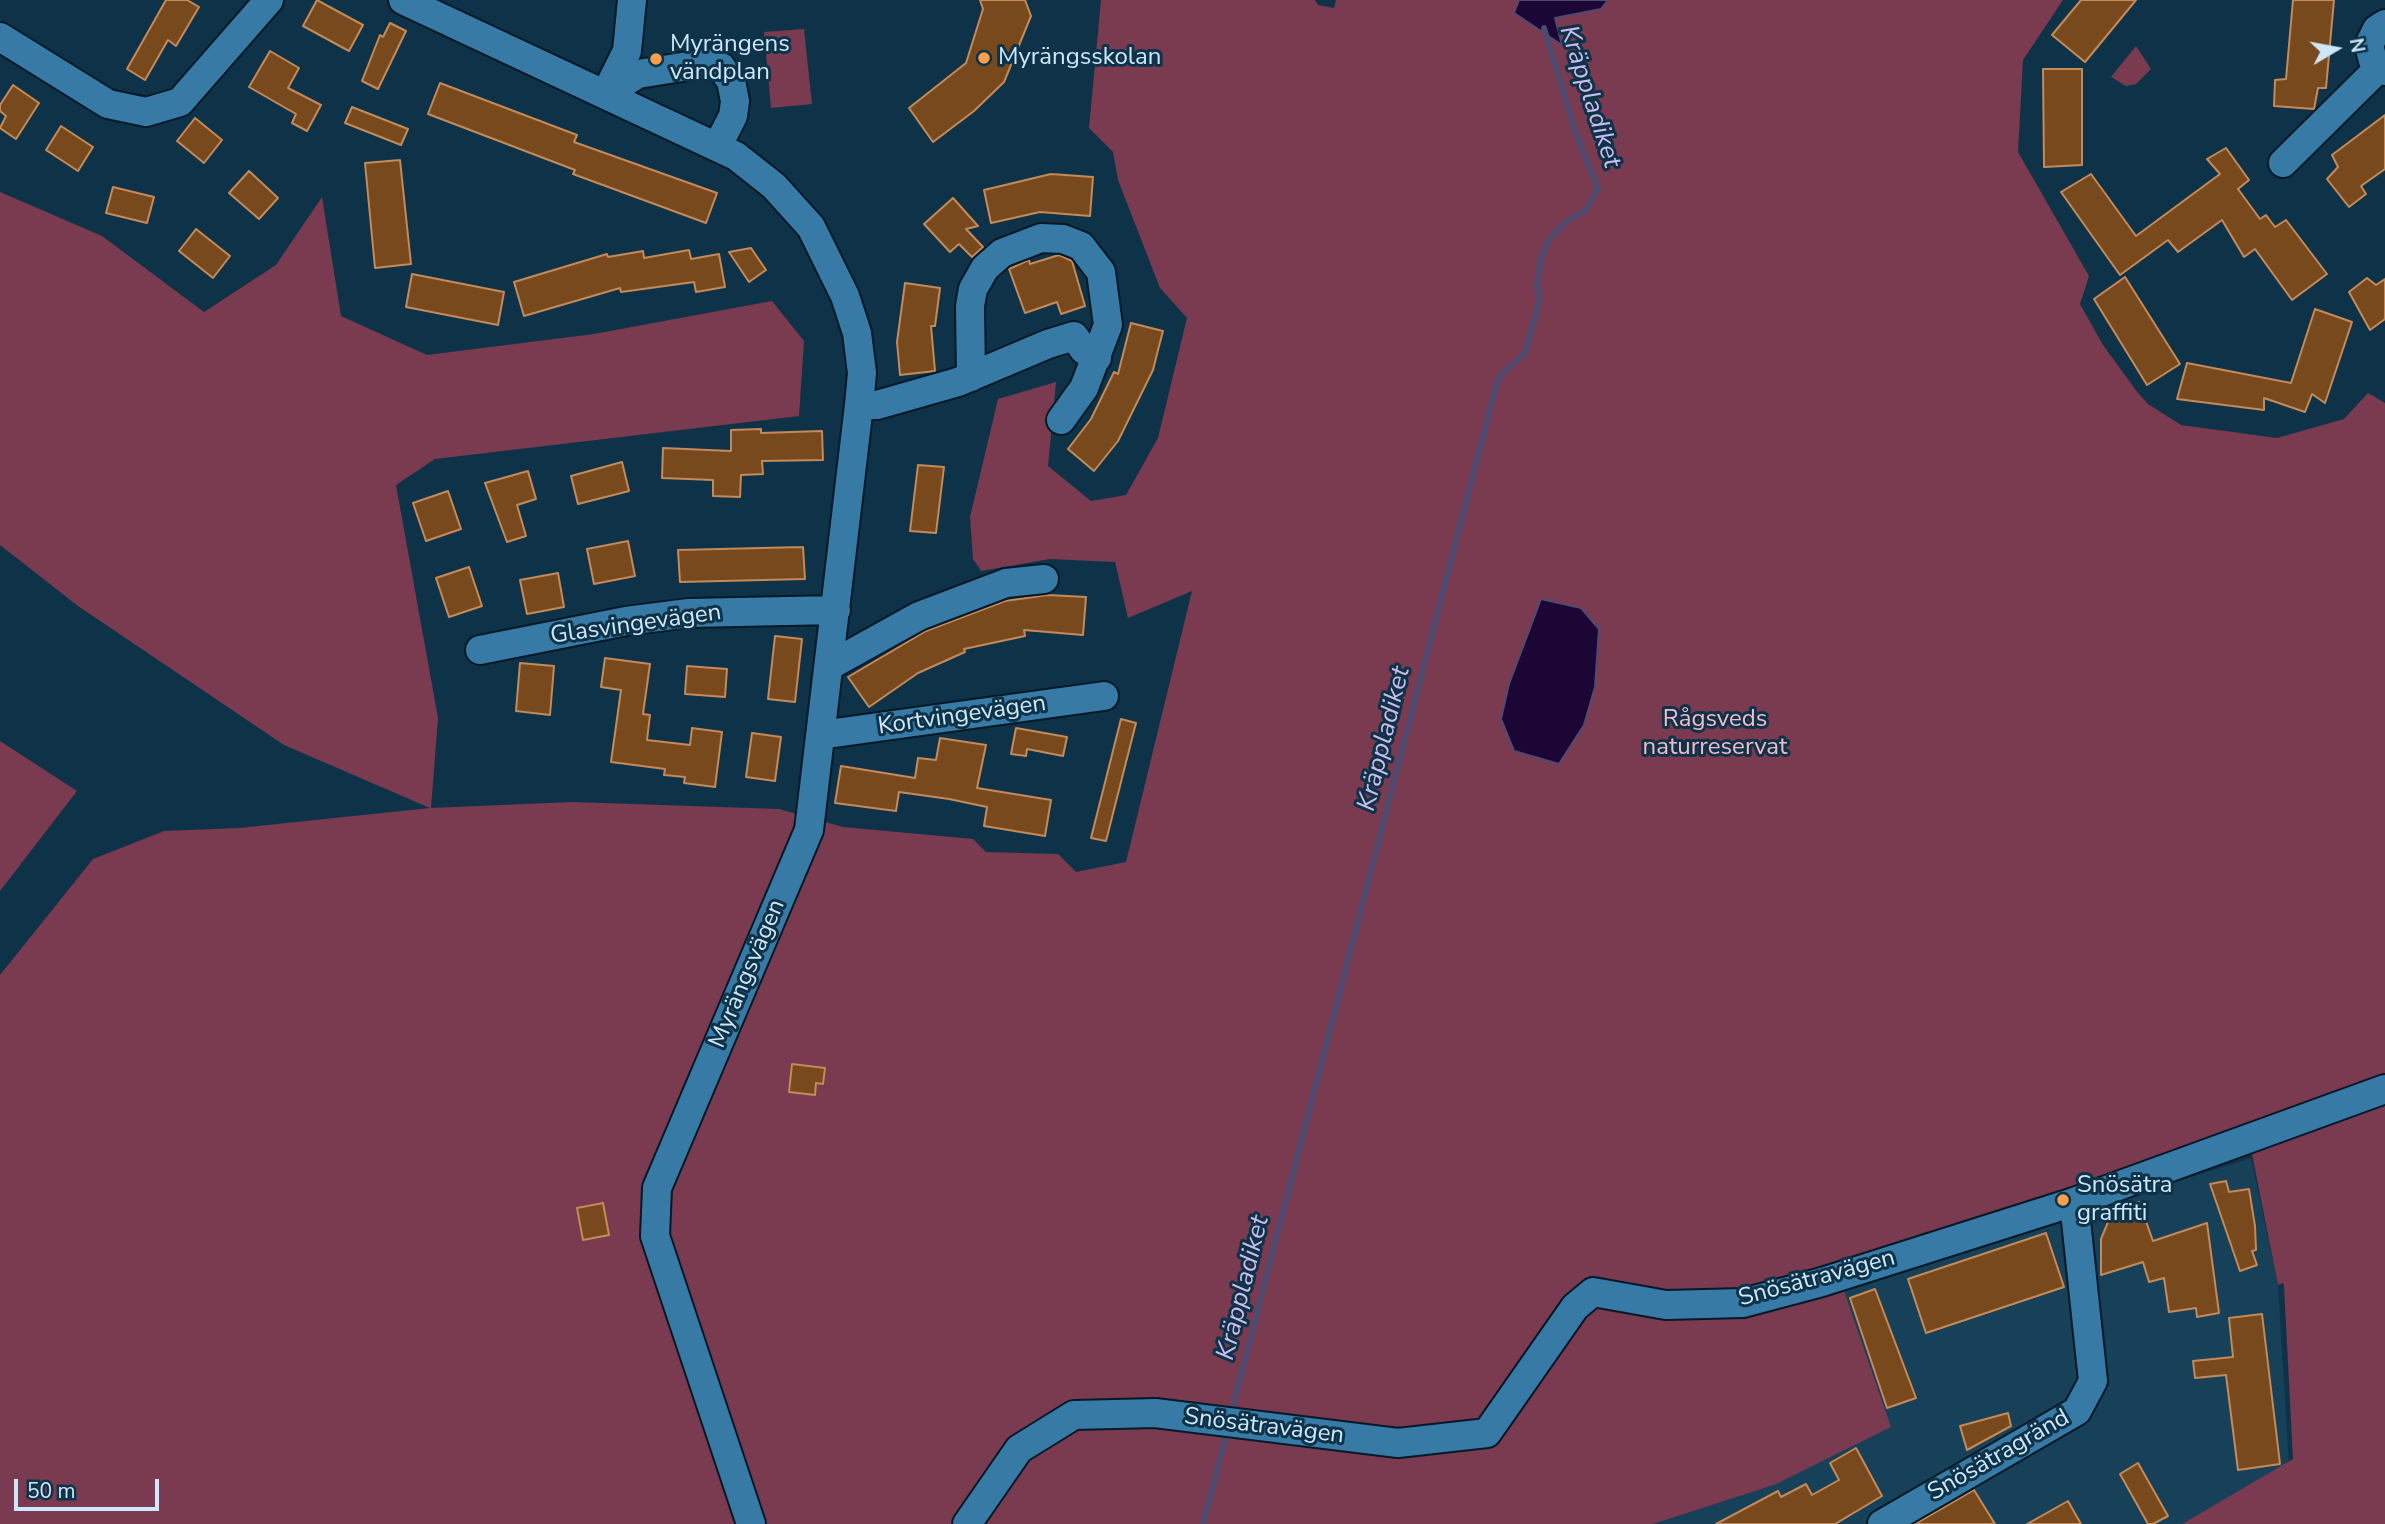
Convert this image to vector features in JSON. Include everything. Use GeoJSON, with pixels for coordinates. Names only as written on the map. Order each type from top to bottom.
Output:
{"type":"FeatureCollection","features":[{"type":"Feature","properties":{"kind":"street"},"geometry":{"type":"LineString","coordinates":[[0,37],[108,104],[146,112],[180,102],[269,0]]}},
{"type":"Feature","properties":{"kind":"street","name":"Myrängsvägen"},"geometry":{"type":"LineString","coordinates":[[403,0],[736,156],[790,201],[820,240],[845,296],[857,333],[862,373],[859,405],[808,830],[657,1188],[655,1236],[751,1524]]}},
{"type":"Feature","properties":{"kind":"street"},"geometry":{"type":"LineString","coordinates":[[606,94],[627,51],[632,0]]}},
{"type":"Feature","properties":{"kind":"street"},"geometry":{"type":"LineString","coordinates":[[2283,163],[2382,69],[2370,53],[2370,45],[2377,29],[2385,24]]}},
{"type":"Feature","properties":{"kind":"street"},"geometry":{"type":"LineString","coordinates":[[606,94],[638,74],[707,62],[721,67],[731,81],[735,101],[733,116],[717,147]]}},
{"type":"Feature","properties":{"kind":"street"},"geometry":{"type":"LineString","coordinates":[[971,377],[968,345],[973,289],[985,268],[1002,253],[1041,238],[1063,239],[1081,246],[1101,272],[1108,325],[1084,388],[1061,420]]}},
{"type":"Feature","properties":{"kind":"street"},"geometry":{"type":"LineString","coordinates":[[859,405],[877,405],[971,377],[1048,344],[1074,336],[1084,350],[1097,358]]}},
{"type":"Feature","properties":{"kind":"street"},"geometry":{"type":"LineString","coordinates":[[829,666],[919,616],[1006,583],[1044,579]]}},
{"type":"Feature","properties":{"kind":"street","name":"Glasvingevägen"},"geometry":{"type":"LineString","coordinates":[[480,650],[665,615],[836,610]]}},
{"type":"Feature","properties":{"kind":"street","name":"Kortvingevägen"},"geometry":{"type":"LineString","coordinates":[[820,735],[1104,696]]}},
{"type":"Feature","properties":{"kind":"street","name":"Snösätravägen"},"geometry":{"type":"LineString","coordinates":[[967,1524],[1019,1448],[1074,1415],[1155,1413],[1398,1443],[1488,1433],[1575,1307],[1593,1292],[1666,1305],[1743,1303],[1822,1282],[2074,1202],[2385,1089]]}},
{"type":"Feature","properties":{"kind":"street","name":"Snösätragränd"},"geometry":{"type":"LineString","coordinates":[[1882,1524],[2077,1411],[2092,1381],[2074,1202]]}},
{"type":"Feature","properties":{"kind":"shaded area"},"geometry":{"type":"Polygon","coordinates":[[[1519,0],[1608,0],[1601,9],[1555,18],[1562,45],[1514,13],[1519,0]]]}},
{"type":"Feature","properties":{"kind":"shaded area"},"geometry":{"type":"Polygon","coordinates":[[[1541,599],[1581,608],[1599,629],[1595,687],[1584,725],[1559,764],[1514,751],[1501,719],[1509,684],[1541,599]]]}},
{"type":"Feature","properties":{"kind":"shaded area"},"geometry":{"type":"Polygon","coordinates":[[[2251,1158],[2278,1285],[2289,1463],[2182,1524],[1653,1524],[1774,1485],[1844,1288],[2251,1158]]]}},
{"type":"Feature","properties":{"kind":"green space","name":"Rågsveds naturreservat"},"geometry":{"type":"Polygon","coordinates":[[[1101,0],[1315,0],[1318,5],[1334,8],[1336,0],[2063,0],[2023,60],[2018,152],[2089,276],[2080,304],[2103,345],[2138,393],[2148,404],[2181,425],[2277,438],[2344,419],[2368,393],[2385,403],[2385,1524],[2182,1524],[2293,1459],[2284,1286],[2283,1283],[2278,1285],[2247,1129],[1835,1265],[1891,1427],[1774,1485],[1653,1524],[0,1524],[0,975],[93,859],[164,831],[239,828],[430,808],[284,745],[78,606],[0,545],[0,192],[102,236],[204,312],[276,265],[322,197],[341,316],[427,355],[594,334],[772,301],[804,341],[799,416],[435,459],[396,485],[438,718],[431,808],[573,802],[779,809],[843,827],[973,839],[986,852],[1058,854],[1076,872],[1126,862],[1192,591],[1128,618],[1115,562],[1050,559],[981,571],[973,559],[970,517],[998,399],[1056,382],[1048,466],[1091,501],[1126,495],[1158,438],[1187,318],[1160,288],[1118,180],[1113,152],[1089,128],[1101,0]]]}},
{"type":"Feature","properties":{"kind":"green space"},"geometry":{"type":"Polygon","coordinates":[[[804,29],[812,104],[771,108],[764,32],[804,29]]]}},
{"type":"Feature","properties":{"kind":"green space"},"geometry":{"type":"Polygon","coordinates":[[[2136,46],[2151,69],[2136,84],[2126,86],[2111,77],[2136,46]]]}},
{"type":"Feature","properties":{"kind":"green space"},"geometry":{"type":"Polygon","coordinates":[[[0,741],[77,791],[0,891],[0,741]]]}},
{"type":"Feature","properties":{"kind":"building"},"geometry":{"type":"Polygon","coordinates":[[[166,0],[187,0],[199,7],[176,46],[168,40],[145,80],[127,69],[166,0]]]}},
{"type":"Feature","properties":{"kind":"building"},"geometry":{"type":"Polygon","coordinates":[[[317,0],[363,25],[349,51],[303,26],[317,0]]]}},
{"type":"Feature","properties":{"kind":"building","name":"Myrängsskolan"},"geometry":{"type":"Polygon","coordinates":[[[980,0],[1025,0],[1031,16],[1004,82],[974,111],[933,142],[909,108],[966,63],[983,9],[980,0]]]}},
{"type":"Feature","properties":{"kind":"building"},"geometry":{"type":"Polygon","coordinates":[[[2081,0],[2136,0],[2085,62],[2052,35],[2081,0]]]}},
{"type":"Feature","properties":{"kind":"building"},"geometry":{"type":"Polygon","coordinates":[[[2293,0],[2334,0],[2326,88],[2318,88],[2314,109],[2274,106],[2275,80],[2286,79],[2293,0]]]}},
{"type":"Feature","properties":{"kind":"building"},"geometry":{"type":"Polygon","coordinates":[[[390,23],[406,31],[378,89],[362,81],[380,35],[383,37],[390,23]]]}},
{"type":"Feature","properties":{"kind":"building"},"geometry":{"type":"Polygon","coordinates":[[[270,51],[299,68],[288,88],[321,105],[307,131],[292,123],[296,114],[249,87],[270,51]]]}},
{"type":"Feature","properties":{"kind":"building"},"geometry":{"type":"Polygon","coordinates":[[[2043,69],[2082,69],[2082,165],[2044,167],[2043,69]]]}},
{"type":"Feature","properties":{"kind":"building"},"geometry":{"type":"Polygon","coordinates":[[[440,83],[577,135],[574,142],[717,193],[706,223],[573,174],[575,170],[428,114],[440,83]]]}},
{"type":"Feature","properties":{"kind":"building"},"geometry":{"type":"Polygon","coordinates":[[[13,85],[39,103],[16,139],[0,128],[6,116],[0,111],[0,105],[13,85]]]}},
{"type":"Feature","properties":{"kind":"building"},"geometry":{"type":"Polygon","coordinates":[[[352,107],[408,129],[401,145],[345,123],[352,107]]]}},
{"type":"Feature","properties":{"kind":"building"},"geometry":{"type":"Polygon","coordinates":[[[2385,115],[2385,169],[2361,186],[2366,194],[2349,207],[2327,179],[2338,167],[2332,155],[2385,115]]]}},
{"type":"Feature","properties":{"kind":"building"},"geometry":{"type":"Polygon","coordinates":[[[195,118],[222,140],[204,163],[177,141],[195,118]]]}},
{"type":"Feature","properties":{"kind":"building"},"geometry":{"type":"Polygon","coordinates":[[[61,126],[93,147],[78,171],[46,150],[61,126]]]}},
{"type":"Feature","properties":{"kind":"building"},"geometry":{"type":"Polygon","coordinates":[[[2226,148],[2249,180],[2238,189],[2260,219],[2266,215],[2275,227],[2286,220],[2327,274],[2292,300],[2255,249],[2244,257],[2222,220],[2178,252],[2168,240],[2120,275],[2061,192],[2091,174],[2136,236],[2220,174],[2207,159],[2226,148]]]}},
{"type":"Feature","properties":{"kind":"building"},"geometry":{"type":"Polygon","coordinates":[[[400,160],[411,264],[375,268],[365,163],[400,160]]]}},
{"type":"Feature","properties":{"kind":"building"},"geometry":{"type":"Polygon","coordinates":[[[249,171],[278,198],[259,219],[229,193],[249,171]]]}},
{"type":"Feature","properties":{"kind":"building"},"geometry":{"type":"Polygon","coordinates":[[[1051,174],[1093,177],[1090,216],[1040,212],[991,223],[984,190],[1051,174]]]}},
{"type":"Feature","properties":{"kind":"building"},"geometry":{"type":"Polygon","coordinates":[[[113,187],[154,197],[147,223],[106,213],[113,187]]]}},
{"type":"Feature","properties":{"kind":"building"},"geometry":{"type":"Polygon","coordinates":[[[953,198],[978,226],[966,229],[983,247],[972,257],[959,244],[950,252],[924,224],[953,198]]]}},
{"type":"Feature","properties":{"kind":"building"},"geometry":{"type":"Polygon","coordinates":[[[196,229],[230,256],[213,278],[179,251],[196,229]]]}},
{"type":"Feature","properties":{"kind":"building"},"geometry":{"type":"Polygon","coordinates":[[[751,248],[766,270],[749,282],[729,252],[751,248]]]}},
{"type":"Feature","properties":{"kind":"building"},"geometry":{"type":"Polygon","coordinates":[[[689,250],[691,259],[719,254],[725,287],[696,292],[694,282],[621,292],[620,288],[524,316],[514,282],[607,254],[608,257],[643,251],[644,258],[689,250]]]}},
{"type":"Feature","properties":{"kind":"building"},"geometry":{"type":"Polygon","coordinates":[[[1059,255],[1072,261],[1085,306],[1061,314],[1057,302],[1025,313],[1009,269],[1029,260],[1030,264],[1059,255]]]}},
{"type":"Feature","properties":{"kind":"building"},"geometry":{"type":"Polygon","coordinates":[[[412,274],[504,292],[498,325],[406,307],[412,274]]]}},
{"type":"Feature","properties":{"kind":"building"},"geometry":{"type":"Polygon","coordinates":[[[2125,277],[2180,364],[2147,385],[2094,299],[2125,277]]]}},
{"type":"Feature","properties":{"kind":"building"},"geometry":{"type":"Polygon","coordinates":[[[2367,278],[2376,285],[2385,279],[2385,319],[2370,330],[2349,292],[2367,278]]]}},
{"type":"Feature","properties":{"kind":"building"},"geometry":{"type":"Polygon","coordinates":[[[905,283],[940,288],[935,326],[931,326],[935,371],[900,375],[897,342],[905,283]]]}},
{"type":"Feature","properties":{"kind":"building"},"geometry":{"type":"Polygon","coordinates":[[[2315,309],[2352,322],[2325,403],[2312,394],[2305,412],[2264,398],[2264,410],[2177,399],[2187,363],[2291,383],[2315,309]]]}},
{"type":"Feature","properties":{"kind":"building"},"geometry":{"type":"Polygon","coordinates":[[[1131,323],[1163,331],[1153,370],[1118,441],[1094,471],[1068,449],[1091,419],[1114,372],[1118,374],[1131,323]]]}},
{"type":"Feature","properties":{"kind":"building"},"geometry":{"type":"Polygon","coordinates":[[[761,429],[761,433],[822,431],[823,460],[762,461],[763,474],[741,475],[740,497],[713,496],[713,480],[662,478],[663,448],[731,451],[731,430],[761,429]]]}},
{"type":"Feature","properties":{"kind":"building"},"geometry":{"type":"Polygon","coordinates":[[[622,462],[629,491],[578,504],[571,476],[622,462]]]}},
{"type":"Feature","properties":{"kind":"building"},"geometry":{"type":"Polygon","coordinates":[[[918,465],[944,467],[936,533],[910,531],[918,465]]]}},
{"type":"Feature","properties":{"kind":"building"},"geometry":{"type":"Polygon","coordinates":[[[528,471],[536,499],[517,505],[526,536],[507,542],[485,483],[528,471]]]}},
{"type":"Feature","properties":{"kind":"building"},"geometry":{"type":"Polygon","coordinates":[[[448,491],[461,529],[426,541],[413,503],[448,491]]]}},
{"type":"Feature","properties":{"kind":"building"},"geometry":{"type":"Polygon","coordinates":[[[628,541],[635,576],[594,584],[587,549],[628,541]]]}},
{"type":"Feature","properties":{"kind":"building"},"geometry":{"type":"Polygon","coordinates":[[[803,547],[805,579],[680,582],[678,550],[803,547]]]}},
{"type":"Feature","properties":{"kind":"building"},"geometry":{"type":"Polygon","coordinates":[[[469,567],[482,606],[449,617],[436,578],[469,567]]]}},
{"type":"Feature","properties":{"kind":"building"},"geometry":{"type":"Polygon","coordinates":[[[558,573],[564,607],[527,614],[520,580],[558,573]]]}},
{"type":"Feature","properties":{"kind":"building"},"geometry":{"type":"Polygon","coordinates":[[[1048,595],[1086,597],[1083,635],[1024,630],[1025,636],[964,649],[965,652],[918,673],[869,707],[848,677],[926,631],[1005,601],[1048,595]]]}},
{"type":"Feature","properties":{"kind":"building"},"geometry":{"type":"Polygon","coordinates":[[[775,636],[802,639],[795,702],[768,699],[775,636]]]}},
{"type":"Feature","properties":{"kind":"building"},"geometry":{"type":"Polygon","coordinates":[[[605,658],[650,664],[643,714],[650,715],[647,740],[690,745],[692,728],[722,732],[715,787],[684,783],[685,777],[664,775],[665,769],[611,762],[621,690],[601,687],[605,658]]]}},
{"type":"Feature","properties":{"kind":"building"},"geometry":{"type":"Polygon","coordinates":[[[520,663],[554,666],[550,715],[516,711],[520,663]]]}},
{"type":"Feature","properties":{"kind":"building"},"geometry":{"type":"Polygon","coordinates":[[[687,666],[727,669],[725,697],[685,694],[687,666]]]}},
{"type":"Feature","properties":{"kind":"building"},"geometry":{"type":"Polygon","coordinates":[[[1121,719],[1136,723],[1106,841],[1091,838],[1121,719]]]}},
{"type":"Feature","properties":{"kind":"building"},"geometry":{"type":"Polygon","coordinates":[[[1016,728],[1067,737],[1063,756],[1027,749],[1026,756],[1011,754],[1016,728]]]}},
{"type":"Feature","properties":{"kind":"building"},"geometry":{"type":"Polygon","coordinates":[[[752,733],[781,737],[775,781],[746,777],[752,733]]]}},
{"type":"Feature","properties":{"kind":"building"},"geometry":{"type":"Polygon","coordinates":[[[940,738],[986,745],[977,788],[1051,800],[1045,836],[984,826],[987,807],[949,799],[899,792],[896,811],[835,803],[841,766],[915,778],[918,758],[936,760],[940,738]]]}},
{"type":"Feature","properties":{"kind":"building"},"geometry":{"type":"Polygon","coordinates":[[[792,1064],[825,1068],[823,1084],[816,1083],[815,1095],[789,1092],[792,1064]]]}},
{"type":"Feature","properties":{"kind":"building"},"geometry":{"type":"Polygon","coordinates":[[[2226,1181],[2229,1192],[2249,1189],[2255,1226],[2256,1250],[2252,1251],[2257,1265],[2240,1271],[2210,1184],[2226,1181]]]}},
{"type":"Feature","properties":{"kind":"building"},"geometry":{"type":"Polygon","coordinates":[[[2139,1202],[2153,1241],[2207,1223],[2219,1313],[2197,1317],[2196,1308],[2169,1312],[2164,1278],[2149,1282],[2143,1262],[2101,1275],[2101,1239],[2113,1210],[2139,1202]]]}},
{"type":"Feature","properties":{"kind":"building"},"geometry":{"type":"Polygon","coordinates":[[[603,1203],[609,1235],[583,1240],[577,1208],[603,1203]]]}},
{"type":"Feature","properties":{"kind":"building"},"geometry":{"type":"Polygon","coordinates":[[[2046,1233],[2064,1287],[1926,1333],[1908,1279],[2046,1233]]]}},
{"type":"Feature","properties":{"kind":"building"},"geometry":{"type":"Polygon","coordinates":[[[1875,1289],[1916,1398],[1887,1408],[1850,1298],[1875,1289]]]}},
{"type":"Feature","properties":{"kind":"building"},"geometry":{"type":"Polygon","coordinates":[[[2262,1314],[2280,1464],[2238,1470],[2226,1375],[2195,1378],[2193,1361],[2233,1357],[2229,1318],[2262,1314]]]}},
{"type":"Feature","properties":{"kind":"building"},"geometry":{"type":"Polygon","coordinates":[[[2008,1413],[2011,1426],[1967,1450],[1960,1426],[2008,1413]]]}},
{"type":"Feature","properties":{"kind":"building"},"geometry":{"type":"Polygon","coordinates":[[[1856,1448],[1882,1496],[1835,1524],[1716,1524],[1778,1491],[1781,1497],[1806,1484],[1812,1495],[1839,1480],[1830,1463],[1856,1448]]]}},
{"type":"Feature","properties":{"kind":"building"},"geometry":{"type":"Polygon","coordinates":[[[2138,1463],[2168,1516],[2153,1524],[2148,1524],[2120,1474],[2138,1463]]]}},
{"type":"Feature","properties":{"kind":"building"},"geometry":{"type":"Polygon","coordinates":[[[1974,1490],[1995,1524],[1915,1524],[1974,1490]]]}},
{"type":"Feature","properties":{"kind":"building"},"geometry":{"type":"Polygon","coordinates":[[[2068,1501],[2081,1524],[2027,1524],[2068,1501]]]}},
{"type":"Feature","properties":{"kind":"waterway","name":"Kräppladiket"},"geometry":{"type":"LineString","coordinates":[[1231,1414],[1496,386],[1501,375],[1525,353],[1540,299],[1537,285],[1541,258],[1550,238],[1567,221],[1585,211],[1598,188],[1575,131],[1544,28]]}},
{"type":"Feature","properties":{"kind":"waterway","name":"Kräppladiket"},"geometry":{"type":"LineString","coordinates":[[1203,1524],[1228,1428]]}},
{"type":"Feature","properties":{"kind":"place","name":"Myrängsskolan"},"geometry":{"type":"Point","coordinates":[984,58]}},
{"type":"Feature","properties":{"kind":"place","name":"Myrängens vändplan"},"geometry":{"type":"Point","coordinates":[656,59]}},
{"type":"Feature","properties":{"kind":"place","name":"Snösätra graffiti"},"geometry":{"type":"Point","coordinates":[2063,1200]}}]}
